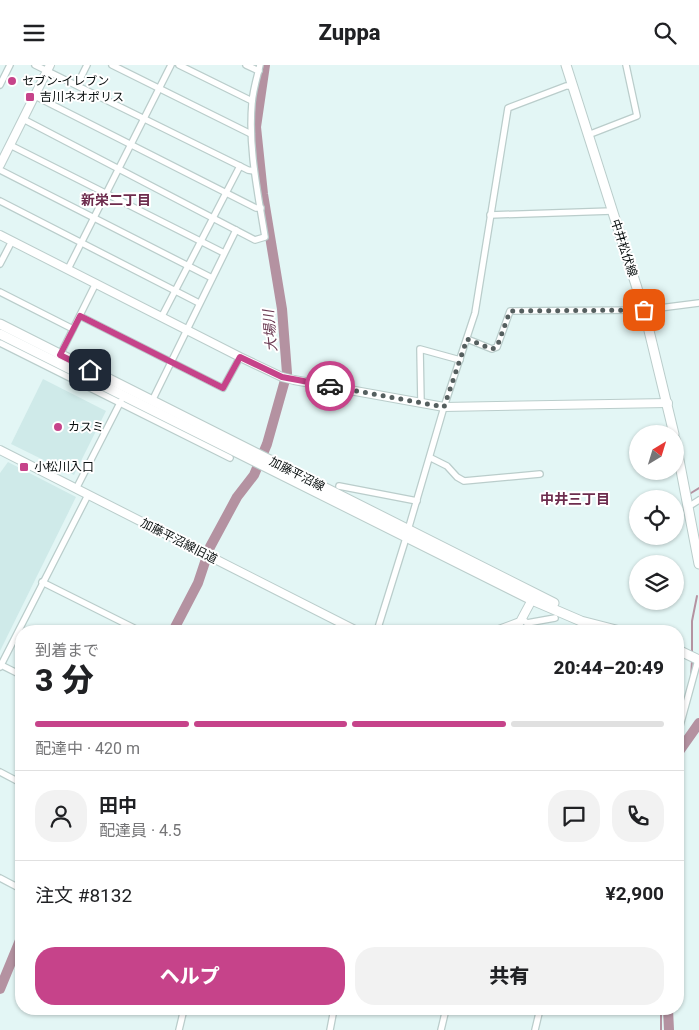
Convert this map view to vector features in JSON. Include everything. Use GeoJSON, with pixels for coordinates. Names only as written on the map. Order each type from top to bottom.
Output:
{"type":"FeatureCollection","features":[{"type":"Feature","properties":{"kind":"main road","name":"中井松伏線"},"geometry":{"type":"LineString","coordinates":[[566,65],[644,310],[672,425]]}},
{"type":"Feature","properties":{"kind":"main road","name":"加藤平沼線"},"geometry":{"type":"LineString","coordinates":[[0,324],[152,401],[253,456],[570,617],[597,625]]}},
{"type":"Feature","properties":{"kind":"main road","name":"加藤平沼線"},"geometry":{"type":"LineString","coordinates":[[0,333],[11,344],[121,400],[253,456]]}},
{"type":"Feature","properties":{"kind":"main road"},"geometry":{"type":"LineString","coordinates":[[683,480],[699,564]]}},
{"type":"Feature","properties":{"kind":"main road"},"geometry":{"type":"LineString","coordinates":[[684,653],[699,660]]}},
{"type":"Feature","properties":{"kind":"street"},"geometry":{"type":"LineString","coordinates":[[0,85],[10,65]]}},
{"type":"Feature","properties":{"kind":"street"},"geometry":{"type":"LineString","coordinates":[[35,65],[49,68],[77,85],[144,119],[254,171]]}},
{"type":"Feature","properties":{"kind":"street"},"geometry":{"type":"LineString","coordinates":[[77,85],[87,65]]}},
{"type":"Feature","properties":{"kind":"street"},"geometry":{"type":"LineString","coordinates":[[112,65],[251,133]]}},
{"type":"Feature","properties":{"kind":"street"},"geometry":{"type":"LineString","coordinates":[[68,269],[171,65]]}},
{"type":"Feature","properties":{"kind":"street"},"geometry":{"type":"LineString","coordinates":[[178,65],[252,101]]}},
{"type":"Feature","properties":{"kind":"street"},"geometry":{"type":"LineString","coordinates":[[23,119],[256,240],[265,237],[254,171],[251,133],[252,101],[260,68],[246,65]]}},
{"type":"Feature","properties":{"kind":"street"},"geometry":{"type":"LineString","coordinates":[[588,135],[637,116],[626,65]]}},
{"type":"Feature","properties":{"kind":"street"},"geometry":{"type":"LineString","coordinates":[[0,165],[49,68]]}},
{"type":"Feature","properties":{"kind":"street"},"geometry":{"type":"LineString","coordinates":[[379,625],[431,458],[444,407],[475,313],[508,108],[566,86],[572,86]]}},
{"type":"Feature","properties":{"kind":"street"},"geometry":{"type":"LineString","coordinates":[[35,95],[260,209]]}},
{"type":"Feature","properties":{"kind":"street"},"geometry":{"type":"LineString","coordinates":[[10,145],[224,253]]}},
{"type":"Feature","properties":{"kind":"street"},"geometry":{"type":"LineString","coordinates":[[162,317],[187,265],[240,166]]}},
{"type":"Feature","properties":{"kind":"street"},"geometry":{"type":"LineString","coordinates":[[0,170],[212,278]]}},
{"type":"Feature","properties":{"kind":"street"},"geometry":{"type":"LineString","coordinates":[[0,201],[199,303]]}},
{"type":"Feature","properties":{"kind":"street"},"geometry":{"type":"LineString","coordinates":[[490,215],[612,211]]}},
{"type":"Feature","properties":{"kind":"street"},"geometry":{"type":"LineString","coordinates":[[152,401],[236,230]]}},
{"type":"Feature","properties":{"kind":"street"},"geometry":{"type":"LineString","coordinates":[[0,235],[282,377],[444,407],[668,403]]}},
{"type":"Feature","properties":{"kind":"street"},"geometry":{"type":"LineString","coordinates":[[0,264],[12,241]]}},
{"type":"Feature","properties":{"kind":"street"},"geometry":{"type":"LineString","coordinates":[[60,355],[96,283]]}},
{"type":"Feature","properties":{"kind":"street"},"geometry":{"type":"LineString","coordinates":[[0,293],[73,329]]}},
{"type":"Feature","properties":{"kind":"street"},"geometry":{"type":"LineString","coordinates":[[467,339],[492,349],[497,347],[510,311],[644,310],[699,303]]}},
{"type":"Feature","properties":{"kind":"street"},"geometry":{"type":"LineString","coordinates":[[80,316],[223,388],[240,357]]}},
{"type":"Feature","properties":{"kind":"street"},"geometry":{"type":"LineString","coordinates":[[0,343],[11,344]]}},
{"type":"Feature","properties":{"kind":"street"},"geometry":{"type":"LineString","coordinates":[[421,403],[420,349],[460,360]]}},
{"type":"Feature","properties":{"kind":"street"},"geometry":{"type":"LineString","coordinates":[[76,489],[121,400],[230,458]]}},
{"type":"Feature","properties":{"kind":"street","name":"加藤平沼線旧道"},"geometry":{"type":"LineString","coordinates":[[1,452],[345,625]]}},
{"type":"Feature","properties":{"kind":"street"},"geometry":{"type":"LineString","coordinates":[[431,458],[447,466],[457,477],[464,481],[540,474]]}},
{"type":"Feature","properties":{"kind":"street"},"geometry":{"type":"LineString","coordinates":[[339,486],[417,501]]}},
{"type":"Feature","properties":{"kind":"street"},"geometry":{"type":"LineString","coordinates":[[21,625],[88,495]]}},
{"type":"Feature","properties":{"kind":"street"},"geometry":{"type":"LineString","coordinates":[[688,507],[699,500]]}},
{"type":"Feature","properties":{"kind":"street"},"geometry":{"type":"LineString","coordinates":[[42,582],[128,625]]}},
{"type":"Feature","properties":{"kind":"street"},"geometry":{"type":"LineString","coordinates":[[514,625],[522,619],[533,597]]}},
{"type":"Feature","properties":{"kind":"street"},"geometry":{"type":"LineString","coordinates":[[522,619],[527,623],[555,618]]}},
{"type":"Feature","properties":{"kind":"street"},"geometry":{"type":"LineString","coordinates":[[15,637],[1,666],[15,672]]}},
{"type":"Feature","properties":{"kind":"street"},"geometry":{"type":"LineString","coordinates":[[684,712],[699,660]]}},
{"type":"Feature","properties":{"kind":"street"},"geometry":{"type":"LineString","coordinates":[[0,772],[15,780]]}},
{"type":"Feature","properties":{"kind":"street"},"geometry":{"type":"LineString","coordinates":[[0,879],[15,886]]}},
{"type":"Feature","properties":{"kind":"street"},"geometry":{"type":"LineString","coordinates":[[179,1030],[183,1015]]}},
{"type":"Feature","properties":{"kind":"street"},"geometry":{"type":"LineString","coordinates":[[330,1030],[333,1015]]}},
{"type":"Feature","properties":{"kind":"street"},"geometry":{"type":"LineString","coordinates":[[441,1030],[445,1015]]}},
{"type":"Feature","properties":{"kind":"street"},"geometry":{"type":"LineString","coordinates":[[536,1030],[539,1015]]}},
{"type":"Feature","properties":{"kind":"shaded area","name":"カスミ"},"geometry":{"type":"Polygon","coordinates":[[[43,379],[106,411],[74,475],[11,444],[43,379]]]}},
{"type":"Feature","properties":{"kind":"shaded area"},"geometry":{"type":"Polygon","coordinates":[[[8,462],[76,497],[0,651],[0,473],[8,462]]]}},
{"type":"Feature","properties":{"kind":"waterway","name":"大場川"},"geometry":{"type":"LineString","coordinates":[[176,625],[198,583],[210,547],[237,497],[254,475],[267,444],[287,373],[282,309],[263,194],[256,127],[265,65]]}},
{"type":"Feature","properties":{"kind":"waterway"},"geometry":{"type":"LineString","coordinates":[[691,493],[699,488]]}},
{"type":"Feature","properties":{"kind":"waterway"},"geometry":{"type":"LineString","coordinates":[[692,653],[692,621],[697,596]]}},
{"type":"Feature","properties":{"kind":"waterway"},"geometry":{"type":"LineString","coordinates":[[691,678],[692,660]]}},
{"type":"Feature","properties":{"kind":"waterway"},"geometry":{"type":"LineString","coordinates":[[684,744],[699,723]]}},
{"type":"Feature","properties":{"kind":"waterway","name":"大場川"},"geometry":{"type":"LineString","coordinates":[[0,989],[15,953]]}},
{"type":"Feature","properties":{"kind":"waterway"},"geometry":{"type":"LineString","coordinates":[[661,1015],[661,1030]]}},
{"type":"Feature","properties":{"kind":"waterway"},"geometry":{"type":"LineString","coordinates":[[668,1015],[669,1030]]}},
{"type":"Feature","properties":{"kind":"way so far"},"geometry":{"type":"LineString","coordinates":[[330,386],[444,407],[467,339],[492,349],[497,347],[510,311],[644,310]]}},
{"type":"Feature","properties":{"kind":"place","name":"セブン-イレブン"},"geometry":{"type":"Point","coordinates":[12,81]}},
{"type":"Feature","properties":{"kind":"place","name":"吉川ネオポリス"},"geometry":{"type":"Point","coordinates":[30,97]}},
{"type":"Feature","properties":{"kind":"place","name":"カスミ"},"geometry":{"type":"Point","coordinates":[58,427]}},
{"type":"Feature","properties":{"kind":"place","name":"小松川入口"},"geometry":{"type":"Point","coordinates":[24,467]}},
{"type":"Feature","properties":{"kind":"district","name":"新栄二丁目"},"geometry":{"type":"Point","coordinates":[116,200]}},
{"type":"Feature","properties":{"kind":"district","name":"中井三丁目"},"geometry":{"type":"Point","coordinates":[575,499]}},
{"type":"Feature","properties":{"kind":"route"},"geometry":{"type":"LineString","coordinates":[[90,370],[60,355],[80,316],[223,388],[240,357],[282,377],[330,386]]}}]}
